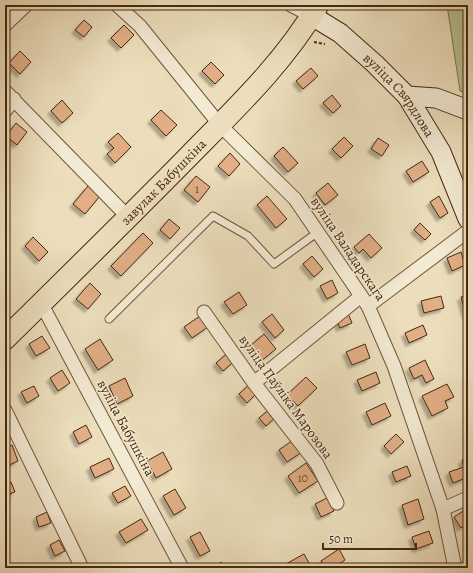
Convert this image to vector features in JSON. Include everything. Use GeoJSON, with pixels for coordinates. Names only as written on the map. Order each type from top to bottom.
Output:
{"type":"FeatureCollection","features":[{"type":"Feature","properties":{"kind":"main road","name":"завулак Бабушкіна"},"geometry":{"type":"LineString","coordinates":[[5,339],[220,125],[268,74],[299,36],[315,10]]}},
{"type":"Feature","properties":{"kind":"street"},"geometry":{"type":"LineString","coordinates":[[5,25],[26,5]]}},
{"type":"Feature","properties":{"kind":"street","name":"вуліца Валадарскага"},"geometry":{"type":"LineString","coordinates":[[117,5],[140,26],[220,125],[295,199],[365,301],[394,366],[443,509],[455,568]]}},
{"type":"Feature","properties":{"kind":"street","name":"вуліца Свярдлова"},"geometry":{"type":"LineString","coordinates":[[291,5],[315,10],[375,64],[407,96],[442,152],[468,218]]}},
{"type":"Feature","properties":{"kind":"street"},"geometry":{"type":"LineString","coordinates":[[5,111],[9,95]]}},
{"type":"Feature","properties":{"kind":"street"},"geometry":{"type":"LineString","coordinates":[[9,95],[128,217]]}},
{"type":"Feature","properties":{"kind":"street"},"geometry":{"type":"LineString","coordinates":[[407,96],[436,98],[468,110]]}},
{"type":"Feature","properties":{"kind":"street"},"geometry":{"type":"LineString","coordinates":[[254,383],[365,301],[468,231]]}},
{"type":"Feature","properties":{"kind":"street","name":"вуліца Бабушкіна"},"geometry":{"type":"LineString","coordinates":[[41,303],[182,568]]}},
{"type":"Feature","properties":{"kind":"street","name":"вуліца Паўліка Марозова"},"geometry":{"type":"LineString","coordinates":[[204,312],[254,383],[317,464],[337,503]]}},
{"type":"Feature","properties":{"kind":"street"},"geometry":{"type":"LineString","coordinates":[[5,410],[82,568]]}},
{"type":"Feature","properties":{"kind":"street"},"geometry":{"type":"LineString","coordinates":[[443,509],[468,498]]}},
{"type":"Feature","properties":{"kind":"lane"},"geometry":{"type":"LineString","coordinates":[[108,320],[213,216],[248,236],[274,264],[318,232]]}},
{"type":"Feature","properties":{"kind":"green space"},"geometry":{"type":"Polygon","coordinates":[[[447,5],[468,5],[468,94],[460,91],[447,5]]]}},
{"type":"Feature","properties":{"kind":"building"},"geometry":{"type":"Polygon","coordinates":[[[84,20],[92,27],[84,37],[75,30],[84,20]]]}},
{"type":"Feature","properties":{"kind":"building"},"geometry":{"type":"Polygon","coordinates":[[[124,25],[134,35],[121,48],[111,38],[124,25]]]}},
{"type":"Feature","properties":{"kind":"building"},"geometry":{"type":"Polygon","coordinates":[[[20,51],[31,62],[20,74],[9,63],[20,51]]]}},
{"type":"Feature","properties":{"kind":"building"},"geometry":{"type":"Polygon","coordinates":[[[211,62],[224,75],[215,84],[202,71],[211,62]]]}},
{"type":"Feature","properties":{"kind":"building"},"geometry":{"type":"Polygon","coordinates":[[[311,68],[318,76],[303,89],[296,81],[311,68]]]}},
{"type":"Feature","properties":{"kind":"building"},"geometry":{"type":"Polygon","coordinates":[[[332,95],[341,106],[333,113],[323,103],[332,95]]]}},
{"type":"Feature","properties":{"kind":"building"},"geometry":{"type":"Polygon","coordinates":[[[62,100],[73,113],[62,123],[51,111],[62,100]]]}},
{"type":"Feature","properties":{"kind":"building"},"geometry":{"type":"Polygon","coordinates":[[[161,110],[177,125],[166,136],[151,120],[161,110]]]}},
{"type":"Feature","properties":{"kind":"building"},"geometry":{"type":"Polygon","coordinates":[[[16,123],[27,132],[17,145],[6,136],[16,123]]]}},
{"type":"Feature","properties":{"kind":"building"},"geometry":{"type":"Polygon","coordinates":[[[118,133],[131,147],[115,163],[107,154],[114,148],[108,142],[118,133]]]}},
{"type":"Feature","properties":{"kind":"building"},"geometry":{"type":"Polygon","coordinates":[[[344,137],[353,146],[341,158],[332,149],[344,137]]]}},
{"type":"Feature","properties":{"kind":"building"},"geometry":{"type":"Polygon","coordinates":[[[378,138],[389,145],[382,156],[371,149],[378,138]]]}},
{"type":"Feature","properties":{"kind":"building"},"geometry":{"type":"Polygon","coordinates":[[[283,147],[298,163],[288,172],[274,156],[283,147]]]}},
{"type":"Feature","properties":{"kind":"building"},"geometry":{"type":"Polygon","coordinates":[[[230,153],[240,164],[229,176],[218,166],[230,153]]]}},
{"type":"Feature","properties":{"kind":"building"},"geometry":{"type":"Polygon","coordinates":[[[422,161],[429,172],[413,182],[406,171],[422,161]]]}},
{"type":"Feature","properties":{"kind":"building"},"geometry":{"type":"Polygon","coordinates":[[[196,176],[210,187],[198,202],[184,190],[196,176]]]}},
{"type":"Feature","properties":{"kind":"building"},"geometry":{"type":"Polygon","coordinates":[[[328,183],[338,195],[325,205],[316,193],[328,183]]]}},
{"type":"Feature","properties":{"kind":"building"},"geometry":{"type":"Polygon","coordinates":[[[88,186],[100,196],[85,214],[73,204],[88,186]]]}},
{"type":"Feature","properties":{"kind":"building"},"geometry":{"type":"Polygon","coordinates":[[[267,196],[287,219],[276,228],[257,205],[267,196]]]}},
{"type":"Feature","properties":{"kind":"building"},"geometry":{"type":"Polygon","coordinates":[[[439,196],[448,213],[440,218],[430,202],[439,196]]]}},
{"type":"Feature","properties":{"kind":"building"},"geometry":{"type":"Polygon","coordinates":[[[169,219],[180,228],[170,239],[160,230],[169,219]]]}},
{"type":"Feature","properties":{"kind":"building"},"geometry":{"type":"Polygon","coordinates":[[[420,223],[431,234],[425,240],[414,230],[420,223]]]}},
{"type":"Feature","properties":{"kind":"building"},"geometry":{"type":"Polygon","coordinates":[[[143,233],[153,243],[121,276],[111,266],[143,233]]]}},
{"type":"Feature","properties":{"kind":"building"},"geometry":{"type":"Polygon","coordinates":[[[369,234],[382,248],[371,258],[363,249],[359,253],[354,247],[369,234]]]}},
{"type":"Feature","properties":{"kind":"building"},"geometry":{"type":"Polygon","coordinates":[[[33,237],[48,252],[39,261],[25,246],[33,237]]]}},
{"type":"Feature","properties":{"kind":"building"},"geometry":{"type":"Polygon","coordinates":[[[461,252],[465,265],[452,271],[447,258],[461,252]]]}},
{"type":"Feature","properties":{"kind":"building"},"geometry":{"type":"Polygon","coordinates":[[[312,256],[323,269],[314,277],[303,264],[312,256]]]}},
{"type":"Feature","properties":{"kind":"building"},"geometry":{"type":"Polygon","coordinates":[[[332,280],[338,293],[327,299],[320,286],[332,280]]]}},
{"type":"Feature","properties":{"kind":"building"},"geometry":{"type":"Polygon","coordinates":[[[90,283],[101,294],[88,309],[76,299],[90,283]]]}},
{"type":"Feature","properties":{"kind":"building"},"geometry":{"type":"Polygon","coordinates":[[[239,292],[247,305],[233,314],[224,302],[239,292]]]}},
{"type":"Feature","properties":{"kind":"building"},"geometry":{"type":"Polygon","coordinates":[[[468,295],[468,315],[466,315],[461,297],[468,295]]]}},
{"type":"Feature","properties":{"kind":"building"},"geometry":{"type":"Polygon","coordinates":[[[441,296],[444,308],[424,313],[421,301],[441,296]]]}},
{"type":"Feature","properties":{"kind":"building"},"geometry":{"type":"Polygon","coordinates":[[[347,311],[352,323],[340,328],[335,316],[347,311]]]}},
{"type":"Feature","properties":{"kind":"building"},"geometry":{"type":"Polygon","coordinates":[[[272,314],[284,330],[275,338],[262,322],[272,314]]]}},
{"type":"Feature","properties":{"kind":"building"},"geometry":{"type":"Polygon","coordinates":[[[200,316],[208,327],[192,338],[184,327],[200,316]]]}},
{"type":"Feature","properties":{"kind":"building"},"geometry":{"type":"Polygon","coordinates":[[[423,325],[427,335],[409,343],[405,333],[423,325]]]}},
{"type":"Feature","properties":{"kind":"building"},"geometry":{"type":"Polygon","coordinates":[[[264,334],[276,349],[261,361],[250,346],[264,334]]]}},
{"type":"Feature","properties":{"kind":"building"},"geometry":{"type":"Polygon","coordinates":[[[42,336],[50,348],[36,356],[29,344],[42,336]]]}},
{"type":"Feature","properties":{"kind":"building"},"geometry":{"type":"Polygon","coordinates":[[[100,339],[113,360],[98,370],[85,349],[100,339]]]}},
{"type":"Feature","properties":{"kind":"building"},"geometry":{"type":"Polygon","coordinates":[[[365,344],[370,358],[352,365],[346,352],[365,344]]]}},
{"type":"Feature","properties":{"kind":"building"},"geometry":{"type":"Polygon","coordinates":[[[231,350],[238,358],[223,371],[216,363],[231,350]]]}},
{"type":"Feature","properties":{"kind":"building"},"geometry":{"type":"Polygon","coordinates":[[[425,360],[434,379],[426,383],[422,375],[414,379],[409,368],[425,360]]]}},
{"type":"Feature","properties":{"kind":"building"},"geometry":{"type":"Polygon","coordinates":[[[62,370],[70,383],[58,391],[50,378],[62,370]]]}},
{"type":"Feature","properties":{"kind":"building"},"geometry":{"type":"Polygon","coordinates":[[[376,372],[380,383],[362,391],[357,380],[376,372]]]}},
{"type":"Feature","properties":{"kind":"building"},"geometry":{"type":"Polygon","coordinates":[[[306,377],[317,388],[298,406],[287,395],[306,377]]]}},
{"type":"Feature","properties":{"kind":"building"},"geometry":{"type":"Polygon","coordinates":[[[125,378],[133,396],[117,404],[109,386],[125,378]]]}},
{"type":"Feature","properties":{"kind":"building"},"geometry":{"type":"Polygon","coordinates":[[[251,383],[259,391],[247,403],[239,394],[251,383]]]}},
{"type":"Feature","properties":{"kind":"building"},"geometry":{"type":"Polygon","coordinates":[[[447,384],[454,397],[445,401],[448,408],[432,416],[422,396],[447,384]]]}},
{"type":"Feature","properties":{"kind":"building"},"geometry":{"type":"Polygon","coordinates":[[[34,386],[39,396],[27,403],[21,392],[34,386]]]}},
{"type":"Feature","properties":{"kind":"building"},"geometry":{"type":"Polygon","coordinates":[[[385,403],[391,416],[372,425],[366,412],[385,403]]]}},
{"type":"Feature","properties":{"kind":"building"},"geometry":{"type":"Polygon","coordinates":[[[271,408],[277,416],[266,426],[259,418],[271,408]]]}},
{"type":"Feature","properties":{"kind":"building"},"geometry":{"type":"Polygon","coordinates":[[[86,425],[92,437],[79,444],[73,432],[86,425]]]}},
{"type":"Feature","properties":{"kind":"building"},"geometry":{"type":"Polygon","coordinates":[[[396,434],[404,442],[391,454],[384,446],[396,434]]]}},
{"type":"Feature","properties":{"kind":"building"},"geometry":{"type":"Polygon","coordinates":[[[293,440],[302,452],[287,462],[279,450],[293,440]]]}},
{"type":"Feature","properties":{"kind":"building"},"geometry":{"type":"Polygon","coordinates":[[[12,445],[18,461],[5,467],[5,448],[12,445]]]}},
{"type":"Feature","properties":{"kind":"building"},"geometry":{"type":"Polygon","coordinates":[[[163,452],[172,469],[156,478],[147,461],[163,452]]]}},
{"type":"Feature","properties":{"kind":"building"},"geometry":{"type":"Polygon","coordinates":[[[109,458],[114,469],[95,478],[90,467],[109,458]]]}},
{"type":"Feature","properties":{"kind":"building"},"geometry":{"type":"Polygon","coordinates":[[[468,458],[468,477],[453,483],[449,472],[464,467],[462,460],[468,458]]]}},
{"type":"Feature","properties":{"kind":"building"},"geometry":{"type":"Polygon","coordinates":[[[306,463],[318,481],[299,493],[288,476],[306,463]]]}},
{"type":"Feature","properties":{"kind":"building"},"geometry":{"type":"Polygon","coordinates":[[[407,466],[411,476],[396,482],[392,472],[407,466]]]}},
{"type":"Feature","properties":{"kind":"building"},"geometry":{"type":"Polygon","coordinates":[[[11,482],[15,492],[5,496],[5,485],[11,482]]]}},
{"type":"Feature","properties":{"kind":"building"},"geometry":{"type":"Polygon","coordinates":[[[125,486],[131,496],[118,503],[112,493],[125,486]]]}},
{"type":"Feature","properties":{"kind":"building"},"geometry":{"type":"Polygon","coordinates":[[[175,489],[186,508],[174,515],[163,496],[175,489]]]}},
{"type":"Feature","properties":{"kind":"building"},"geometry":{"type":"Polygon","coordinates":[[[327,498],[334,511],[321,517],[315,504],[327,498]]]}},
{"type":"Feature","properties":{"kind":"building"},"geometry":{"type":"Polygon","coordinates":[[[418,499],[424,519],[408,525],[402,505],[418,499]]]}},
{"type":"Feature","properties":{"kind":"building"},"geometry":{"type":"Polygon","coordinates":[[[468,508],[468,523],[461,528],[454,517],[468,508]]]}},
{"type":"Feature","properties":{"kind":"building"},"geometry":{"type":"Polygon","coordinates":[[[47,512],[51,523],[39,527],[36,517],[47,512]]]}},
{"type":"Feature","properties":{"kind":"building"},"geometry":{"type":"Polygon","coordinates":[[[141,519],[148,530],[126,543],[119,532],[141,519]]]}},
{"type":"Feature","properties":{"kind":"building"},"geometry":{"type":"Polygon","coordinates":[[[429,531],[433,543],[416,549],[412,537],[429,531]]]}},
{"type":"Feature","properties":{"kind":"building"},"geometry":{"type":"Polygon","coordinates":[[[200,532],[210,551],[200,556],[190,537],[200,532]]]}},
{"type":"Feature","properties":{"kind":"building"},"geometry":{"type":"Polygon","coordinates":[[[59,540],[65,551],[55,556],[50,545],[59,540]]]}},
{"type":"Feature","properties":{"kind":"building"},"geometry":{"type":"Polygon","coordinates":[[[339,549],[345,560],[332,568],[325,568],[321,561],[339,549]]]}},
{"type":"Feature","properties":{"kind":"building"},"geometry":{"type":"Polygon","coordinates":[[[304,554],[309,563],[301,568],[286,568],[284,565],[304,554]]]}},
{"type":"Feature","properties":{"kind":"building"},"geometry":{"type":"Polygon","coordinates":[[[221,562],[225,568],[212,568],[221,562]]]}}]}
